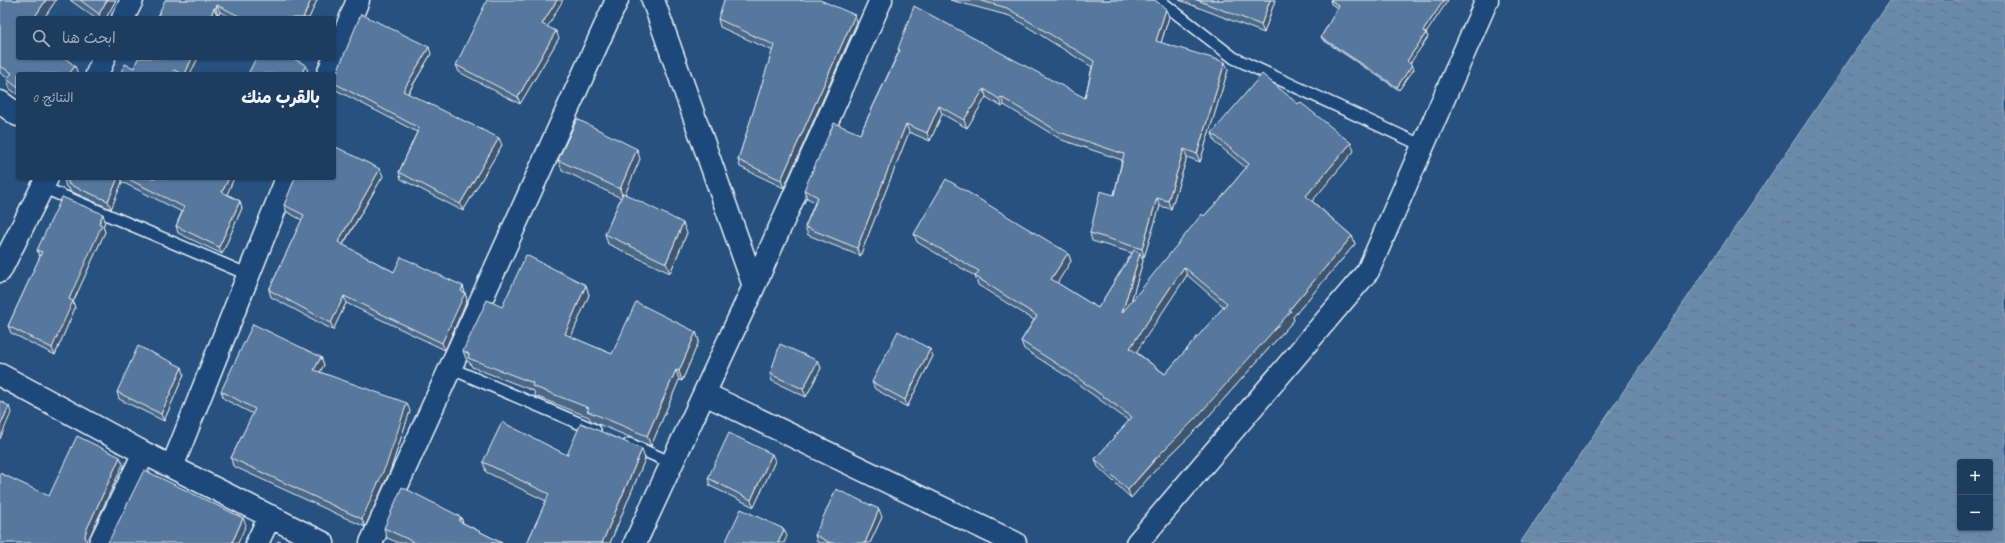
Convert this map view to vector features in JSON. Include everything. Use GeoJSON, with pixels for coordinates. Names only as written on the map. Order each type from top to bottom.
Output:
{"type":"FeatureCollection","features":[{"type":"Feature","properties":{"kind":"street"},"geometry":{"type":"LineString","coordinates":[[124,16],[132,0]]}},
{"type":"Feature","properties":{"kind":"street"},"geometry":{"type":"LineString","coordinates":[[336,54],[358,0]]}},
{"type":"Feature","properties":{"kind":"street"},"geometry":{"type":"LineString","coordinates":[[371,543],[617,0]]}},
{"type":"Feature","properties":{"kind":"street"},"geometry":{"type":"LineString","coordinates":[[653,0],[754,286]]}},
{"type":"Feature","properties":{"kind":"street"},"geometry":{"type":"LineString","coordinates":[[635,543],[754,286],[881,0]]}},
{"type":"Feature","properties":{"kind":"street"},"geometry":{"type":"LineString","coordinates":[[1137,543],[1368,271],[1487,0]]}},
{"type":"Feature","properties":{"kind":"street"},"geometry":{"type":"LineString","coordinates":[[98,72],[103,60]]}},
{"type":"Feature","properties":{"kind":"street"},"geometry":{"type":"LineString","coordinates":[[329,72],[334,60]]}},
{"type":"Feature","properties":{"kind":"street"},"geometry":{"type":"LineString","coordinates":[[0,102],[16,114]]}},
{"type":"Feature","properties":{"kind":"street"},"geometry":{"type":"LineString","coordinates":[[172,467],[286,180]]}},
{"type":"Feature","properties":{"kind":"street"},"geometry":{"type":"LineString","coordinates":[[0,271],[44,183]]}},
{"type":"Feature","properties":{"kind":"street"},"geometry":{"type":"LineString","coordinates":[[0,375],[144,453],[323,543]]}},
{"type":"Feature","properties":{"kind":"street"},"geometry":{"type":"LineString","coordinates":[[705,394],[1015,543]]}},
{"type":"Feature","properties":{"kind":"street"},"geometry":{"type":"LineString","coordinates":[[100,543],[144,453]]}},
{"type":"Feature","properties":{"kind":"street"},"geometry":{"type":"LineString","coordinates":[[257,543],[270,516]]}},
{"type":"Feature","properties":{"kind":"lane"},"geometry":{"type":"LineString","coordinates":[[1159,0],[1234,58],[1423,146]]}},
{"type":"Feature","properties":{"kind":"lane"},"geometry":{"type":"LineString","coordinates":[[44,183],[249,275]]}},
{"type":"Feature","properties":{"kind":"lane"},"geometry":{"type":"LineString","coordinates":[[450,368],[672,463]]}},
{"type":"Feature","properties":{"kind":"water"},"geometry":{"type":"Polygon","coordinates":[[[1890,0],[2005,0],[2005,543],[1520,543],[1890,0]]]}},
{"type":"Feature","properties":{"kind":"building"},"geometry":{"type":"Polygon","coordinates":[[[0,0],[46,0],[35,16],[16,16],[16,60],[68,60],[75,66],[70,72],[16,72],[16,86],[7,79],[12,73],[0,66],[0,0]]]}},
{"type":"Feature","properties":{"kind":"building"},"geometry":{"type":"Polygon","coordinates":[[[80,0],[107,0],[99,14],[80,0]]]}},
{"type":"Feature","properties":{"kind":"building"},"geometry":{"type":"Polygon","coordinates":[[[165,0],[311,0],[304,16],[239,16],[217,5],[211,16],[158,16],[165,0]]]}},
{"type":"Feature","properties":{"kind":"building"},"geometry":{"type":"Polygon","coordinates":[[[487,0],[557,0],[542,24],[556,31],[518,97],[456,65],[487,0]]]}},
{"type":"Feature","properties":{"kind":"building"},"geometry":{"type":"Polygon","coordinates":[[[724,0],[820,0],[855,15],[781,180],[738,160],[774,45],[718,19],[724,0]]]}},
{"type":"Feature","properties":{"kind":"building"},"geometry":{"type":"Polygon","coordinates":[[[978,0],[1155,0],[1166,9],[1156,41],[1225,62],[1197,154],[1184,149],[1168,201],[1157,198],[1142,249],[1090,233],[1100,191],[1114,195],[1124,154],[1059,132],[1001,97],[999,99],[984,89],[964,120],[939,106],[927,133],[906,124],[857,248],[805,227],[818,197],[804,190],[834,123],[860,134],[900,50],[898,49],[914,6],[1085,98],[1094,61],[1007,8],[978,0]]]}},
{"type":"Feature","properties":{"kind":"building"},"geometry":{"type":"Polygon","coordinates":[[[1197,0],[1270,0],[1261,25],[1197,0]]]}},
{"type":"Feature","properties":{"kind":"building"},"geometry":{"type":"Polygon","coordinates":[[[1330,0],[1444,0],[1423,31],[1426,33],[1407,61],[1412,65],[1397,87],[1321,37],[1339,6],[1330,0]]]}},
{"type":"Feature","properties":{"kind":"building"},"geometry":{"type":"Polygon","coordinates":[[[361,14],[429,47],[403,91],[499,138],[460,204],[399,172],[419,128],[336,84],[337,72],[361,14]]]}},
{"type":"Feature","properties":{"kind":"building"},"geometry":{"type":"Polygon","coordinates":[[[137,60],[191,60],[186,72],[178,72],[174,70],[173,72],[121,72],[125,64],[134,68],[137,60]]]}},
{"type":"Feature","properties":{"kind":"building"},"geometry":{"type":"Polygon","coordinates":[[[255,60],[296,60],[306,65],[302,72],[249,72],[255,60]]]}},
{"type":"Feature","properties":{"kind":"building"},"geometry":{"type":"Polygon","coordinates":[[[1262,74],[1298,104],[1300,102],[1351,143],[1306,196],[1352,236],[1289,310],[1291,311],[1195,419],[1155,459],[1128,490],[1095,459],[1132,417],[1068,371],[1021,341],[1037,316],[975,276],[979,271],[914,234],[946,179],[1068,253],[1051,279],[1098,308],[1134,250],[1140,253],[1122,313],[1202,214],[1204,216],[1220,199],[1249,164],[1212,133],[1262,74]],[[1184,267],[1130,348],[1165,374],[1227,303],[1184,267]]]}},
{"type":"Feature","properties":{"kind":"building"},"geometry":{"type":"Polygon","coordinates":[[[577,119],[637,149],[620,189],[558,160],[577,119]]]}},
{"type":"Feature","properties":{"kind":"building"},"geometry":{"type":"Polygon","coordinates":[[[336,147],[380,169],[338,242],[394,272],[401,257],[463,286],[461,291],[465,293],[442,343],[344,296],[331,323],[269,290],[304,215],[284,205],[294,180],[336,180],[336,147]]]}},
{"type":"Feature","properties":{"kind":"building"},"geometry":{"type":"Polygon","coordinates":[[[64,180],[117,180],[108,201],[68,184],[69,182],[64,180]]]}},
{"type":"Feature","properties":{"kind":"building"},"geometry":{"type":"Polygon","coordinates":[[[130,180],[228,180],[222,192],[240,201],[219,247],[176,226],[184,207],[130,180]]]}},
{"type":"Feature","properties":{"kind":"building"},"geometry":{"type":"Polygon","coordinates":[[[623,193],[683,223],[666,263],[605,234],[623,193]]]}},
{"type":"Feature","properties":{"kind":"building"},"geometry":{"type":"Polygon","coordinates":[[[62,197],[103,214],[99,223],[102,225],[69,299],[73,301],[52,348],[8,326],[42,252],[37,250],[62,197]]]}},
{"type":"Feature","properties":{"kind":"building"},"geometry":{"type":"Polygon","coordinates":[[[526,255],[586,285],[565,334],[612,354],[636,302],[696,332],[679,371],[676,370],[647,436],[587,411],[589,408],[532,386],[533,383],[468,358],[469,354],[463,351],[487,300],[502,307],[526,255]]]}},
{"type":"Feature","properties":{"kind":"building"},"geometry":{"type":"Polygon","coordinates":[[[253,324],[321,357],[314,370],[407,403],[387,463],[362,519],[231,458],[255,409],[221,391],[253,324]]]}},
{"type":"Feature","properties":{"kind":"building"},"geometry":{"type":"Polygon","coordinates":[[[898,331],[930,349],[905,400],[872,382],[898,331]]]}},
{"type":"Feature","properties":{"kind":"building"},"geometry":{"type":"Polygon","coordinates":[[[780,344],[818,361],[803,389],[770,374],[780,344]]]}},
{"type":"Feature","properties":{"kind":"building"},"geometry":{"type":"Polygon","coordinates":[[[138,346],[182,367],[161,414],[117,392],[138,346]]]}},
{"type":"Feature","properties":{"kind":"building"},"geometry":{"type":"Polygon","coordinates":[[[0,401],[9,406],[0,426],[0,401]]]}},
{"type":"Feature","properties":{"kind":"building"},"geometry":{"type":"Polygon","coordinates":[[[502,422],[567,455],[581,423],[642,449],[602,543],[527,543],[549,494],[483,462],[502,422]]]}},
{"type":"Feature","properties":{"kind":"building"},"geometry":{"type":"Polygon","coordinates":[[[729,433],[772,454],[751,500],[708,478],[729,433]]]}},
{"type":"Feature","properties":{"kind":"building"},"geometry":{"type":"Polygon","coordinates":[[[77,436],[120,457],[86,531],[85,536],[87,543],[0,543],[0,473],[49,496],[77,436]]]}},
{"type":"Feature","properties":{"kind":"building"},"geometry":{"type":"Polygon","coordinates":[[[144,470],[243,518],[232,543],[107,543],[144,470]]]}},
{"type":"Feature","properties":{"kind":"building"},"geometry":{"type":"Polygon","coordinates":[[[402,487],[461,517],[459,521],[502,543],[416,543],[384,528],[402,487]]]}},
{"type":"Feature","properties":{"kind":"building"},"geometry":{"type":"Polygon","coordinates":[[[836,489],[879,509],[865,543],[831,543],[815,535],[836,489]]]}},
{"type":"Feature","properties":{"kind":"building"},"geometry":{"type":"Polygon","coordinates":[[[741,509],[784,529],[778,543],[725,543],[741,509]]]}}]}
